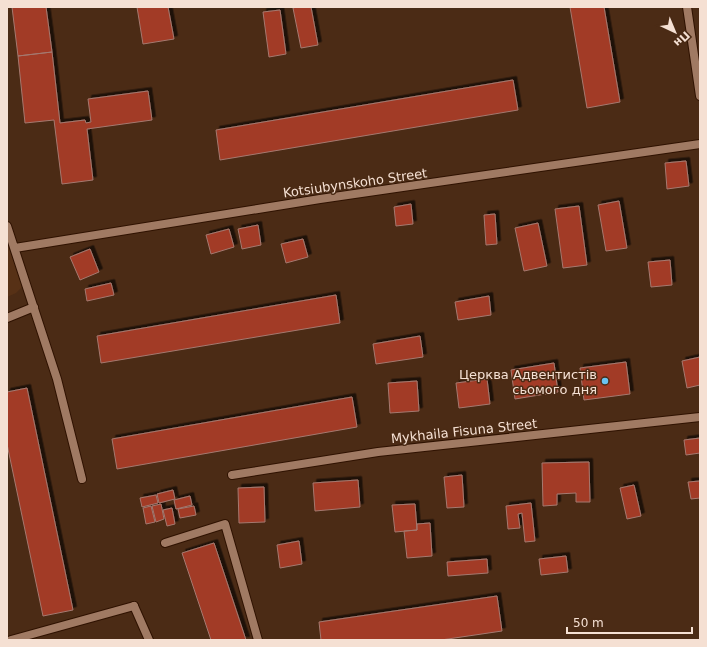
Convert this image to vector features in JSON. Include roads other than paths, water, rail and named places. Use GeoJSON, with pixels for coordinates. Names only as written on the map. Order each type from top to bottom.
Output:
{"type":"FeatureCollection","features":[{"type":"Feature","properties":{"kind":"street"},"geometry":{"type":"LineString","coordinates":[[686,7],[700,96]]}},
{"type":"Feature","properties":{"kind":"street","name":"Kotsiubynskoho Street"},"geometry":{"type":"LineString","coordinates":[[15,248],[328,198],[700,144]]}},
{"type":"Feature","properties":{"kind":"street"},"geometry":{"type":"LineString","coordinates":[[7,226],[57,379],[82,479]]}},
{"type":"Feature","properties":{"kind":"street"},"geometry":{"type":"LineString","coordinates":[[7,318],[34,307]]}},
{"type":"Feature","properties":{"kind":"street","name":"Mykhaila Fisuna Street"},"geometry":{"type":"LineString","coordinates":[[232,475],[378,452],[700,417]]}},
{"type":"Feature","properties":{"kind":"street"},"geometry":{"type":"LineString","coordinates":[[165,543],[225,524],[258,640]]}},
{"type":"Feature","properties":{"kind":"street"},"geometry":{"type":"LineString","coordinates":[[11,640],[134,606],[149,640]]}},
{"type":"Feature","properties":{"kind":"place","name":"Церква Адвентистів сьомого дня"},"geometry":{"type":"Point","coordinates":[605,381]}}]}
